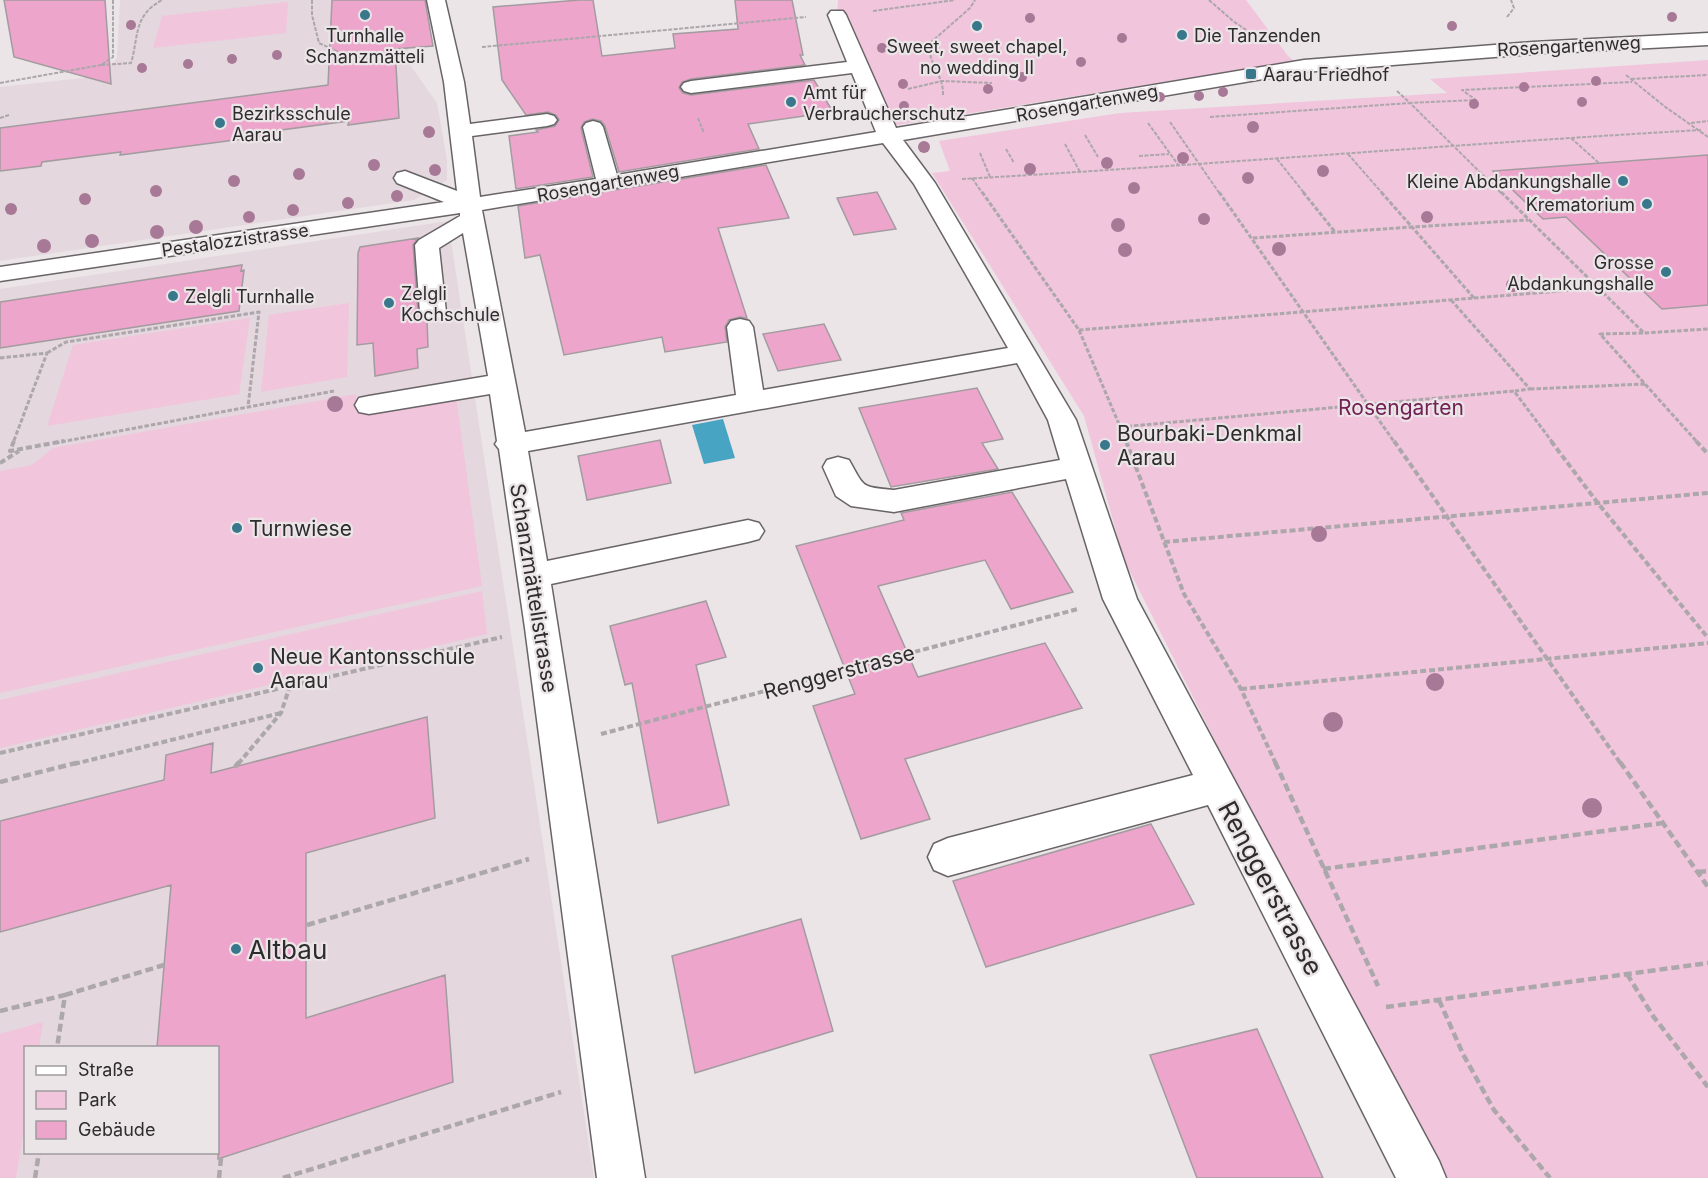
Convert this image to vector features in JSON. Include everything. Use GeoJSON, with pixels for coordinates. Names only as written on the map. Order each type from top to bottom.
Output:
{"type":"FeatureCollection","features":[{"type":"Feature","properties":{"kind":"street","name":"Schanzmättelistrasse"},"geometry":{"type":"LineString","coordinates":[[436,0],[448,51],[472,211],[542,628],[621,1178]]}},
{"type":"Feature","properties":{"kind":"street","name":"Renggerstrasse"},"geometry":{"type":"LineString","coordinates":[[837,15],[888,135],[916,171],[1025,353],[1062,420],[1120,598],[1422,1178]]}},
{"type":"Feature","properties":{"kind":"street","name":"Rosengartenweg"},"geometry":{"type":"LineString","coordinates":[[472,211],[608,183],[1304,66],[1592,44],[1708,39]]}},
{"type":"Feature","properties":{"kind":"street"},"geometry":{"type":"LineString","coordinates":[[691,87],[858,66]]}},
{"type":"Feature","properties":{"kind":"street"},"geometry":{"type":"LineString","coordinates":[[461,131],[547,120]]}},
{"type":"Feature","properties":{"kind":"street"},"geometry":{"type":"LineString","coordinates":[[593,127],[608,183]]}},
{"type":"Feature","properties":{"kind":"street"},"geometry":{"type":"LineString","coordinates":[[405,178],[472,211],[427,246],[433,312]]}},
{"type":"Feature","properties":{"kind":"street","name":"Pestalozzistrasse"},"geometry":{"type":"LineString","coordinates":[[0,274],[472,211]]}},
{"type":"Feature","properties":{"kind":"street"},"geometry":{"type":"LineString","coordinates":[[740,327],[751,401]]}},
{"type":"Feature","properties":{"kind":"street"},"geometry":{"type":"LineString","coordinates":[[510,444],[1025,353]]}},
{"type":"Feature","properties":{"kind":"street"},"geometry":{"type":"LineString","coordinates":[[369,405],[502,383]]}},
{"type":"Feature","properties":{"kind":"street"},"geometry":{"type":"LineString","coordinates":[[838,467],[847,488],[862,498],[894,501],[1077,467]]}},
{"type":"Feature","properties":{"kind":"street"},"geometry":{"type":"LineString","coordinates":[[533,576],[748,531]]}},
{"type":"Feature","properties":{"kind":"street"},"geometry":{"type":"LineString","coordinates":[[948,857],[1217,786]]}},
{"type":"Feature","properties":{"kind":"path"},"geometry":{"type":"LineString","coordinates":[[101,65],[113,57],[113,0]]}},
{"type":"Feature","properties":{"kind":"path"},"geometry":{"type":"LineString","coordinates":[[0,82],[101,65],[131,63],[142,13],[149,6],[162,0]]}},
{"type":"Feature","properties":{"kind":"path"},"geometry":{"type":"LineString","coordinates":[[312,0],[312,15],[319,43],[360,62]]}},
{"type":"Feature","properties":{"kind":"path"},"geometry":{"type":"LineString","coordinates":[[936,0],[938,4]]}},
{"type":"Feature","properties":{"kind":"path"},"geometry":{"type":"LineString","coordinates":[[392,58],[837,15],[956,0]]}},
{"type":"Feature","properties":{"kind":"path"},"geometry":{"type":"LineString","coordinates":[[888,135],[906,121],[922,117],[937,107],[944,93],[942,81],[927,52],[929,44],[970,8],[975,0]]}},
{"type":"Feature","properties":{"kind":"path"},"geometry":{"type":"LineString","coordinates":[[1209,0],[1233,21],[1304,66]]}},
{"type":"Feature","properties":{"kind":"path"},"geometry":{"type":"LineString","coordinates":[[1592,44],[1631,81],[1707,136]]}},
{"type":"Feature","properties":{"kind":"path"},"geometry":{"type":"LineString","coordinates":[[1203,117],[1476,100],[1462,90],[1708,75]]}},
{"type":"Feature","properties":{"kind":"path"},"geometry":{"type":"LineString","coordinates":[[691,87],[688,91],[705,135],[699,142],[710,166]]}},
{"type":"Feature","properties":{"kind":"path"},"geometry":{"type":"LineString","coordinates":[[1410,103],[1644,333]]}},
{"type":"Feature","properties":{"kind":"path"},"geometry":{"type":"LineString","coordinates":[[0,118],[9,115]]}},
{"type":"Feature","properties":{"kind":"path"},"geometry":{"type":"LineString","coordinates":[[1180,119],[1168,120],[1708,887]]}},
{"type":"Feature","properties":{"kind":"path"},"geometry":{"type":"LineString","coordinates":[[1690,123],[1708,121]]}},
{"type":"Feature","properties":{"kind":"path"},"geometry":{"type":"LineString","coordinates":[[1148,123],[1179,166]]}},
{"type":"Feature","properties":{"kind":"path"},"geometry":{"type":"LineString","coordinates":[[1388,1007],[1241,689],[1184,594],[1121,427],[1079,330],[972,178],[1201,165],[1453,144],[1701,130]]}},
{"type":"Feature","properties":{"kind":"path"},"geometry":{"type":"LineString","coordinates":[[1083,132],[1098,157]]}},
{"type":"Feature","properties":{"kind":"path"},"geometry":{"type":"LineString","coordinates":[[1570,137],[1599,163]]}},
{"type":"Feature","properties":{"kind":"path"},"geometry":{"type":"LineString","coordinates":[[1003,143],[1014,163]]}},
{"type":"Feature","properties":{"kind":"path"},"geometry":{"type":"LineString","coordinates":[[1065,144],[1080,172]]}},
{"type":"Feature","properties":{"kind":"path"},"geometry":{"type":"LineString","coordinates":[[1140,156],[1170,153]]}},
{"type":"Feature","properties":{"kind":"path"},"geometry":{"type":"LineString","coordinates":[[1348,153],[1474,298]]}},
{"type":"Feature","properties":{"kind":"path"},"geometry":{"type":"LineString","coordinates":[[1277,159],[1335,232]]}},
{"type":"Feature","properties":{"kind":"path"},"geometry":{"type":"LineString","coordinates":[[1253,238],[1529,220]]}},
{"type":"Feature","properties":{"kind":"path"},"geometry":{"type":"LineString","coordinates":[[1079,330],[1598,288]]}},
{"type":"Feature","properties":{"kind":"path"},"geometry":{"type":"LineString","coordinates":[[1451,300],[1530,389]]}},
{"type":"Feature","properties":{"kind":"path"},"geometry":{"type":"LineString","coordinates":[[0,358],[47,353],[66,342],[259,312],[248,407]]}},
{"type":"Feature","properties":{"kind":"path"},"geometry":{"type":"LineString","coordinates":[[1708,329],[1600,334],[1708,454]]}},
{"type":"Feature","properties":{"kind":"path"},"geometry":{"type":"LineString","coordinates":[[47,353],[10,451],[339,390]]}},
{"type":"Feature","properties":{"kind":"path"},"geometry":{"type":"LineString","coordinates":[[1121,427],[1530,389],[1645,384]]}},
{"type":"Feature","properties":{"kind":"path"},"geometry":{"type":"LineString","coordinates":[[1514,391],[1597,502],[1708,638]]}},
{"type":"Feature","properties":{"kind":"path"},"geometry":{"type":"LineString","coordinates":[[0,464],[22,449]]}},
{"type":"Feature","properties":{"kind":"path"},"geometry":{"type":"LineString","coordinates":[[1164,542],[1708,493]]}},
{"type":"Feature","properties":{"kind":"path","name":"Renggerstrasse"},"geometry":{"type":"LineString","coordinates":[[558,745],[1120,598]]}},
{"type":"Feature","properties":{"kind":"path"},"geometry":{"type":"LineString","coordinates":[[0,753],[542,628]]}},
{"type":"Feature","properties":{"kind":"path"},"geometry":{"type":"LineString","coordinates":[[1241,689],[1708,643]]}},
{"type":"Feature","properties":{"kind":"path"},"geometry":{"type":"LineString","coordinates":[[235,766],[282,713],[290,686]]}},
{"type":"Feature","properties":{"kind":"path"},"geometry":{"type":"LineString","coordinates":[[0,782],[282,713]]}},
{"type":"Feature","properties":{"kind":"path"},"geometry":{"type":"LineString","coordinates":[[1323,869],[1663,823]]}},
{"type":"Feature","properties":{"kind":"path"},"geometry":{"type":"LineString","coordinates":[[307,926],[573,846]]}},
{"type":"Feature","properties":{"kind":"path"},"geometry":{"type":"LineString","coordinates":[[1698,872],[1708,871]]}},
{"type":"Feature","properties":{"kind":"path"},"geometry":{"type":"LineString","coordinates":[[1352,1043],[1354,1012],[1708,963]]}},
{"type":"Feature","properties":{"kind":"path"},"geometry":{"type":"LineString","coordinates":[[0,1011],[65,995],[164,965]]}},
{"type":"Feature","properties":{"kind":"path"},"geometry":{"type":"LineString","coordinates":[[1627,974],[1653,1016],[1708,1087]]}},
{"type":"Feature","properties":{"kind":"path"},"geometry":{"type":"LineString","coordinates":[[57,1046],[65,995]]}},
{"type":"Feature","properties":{"kind":"path"},"geometry":{"type":"LineString","coordinates":[[1439,1000],[1463,1054],[1494,1110],[1550,1178]]}},
{"type":"Feature","properties":{"kind":"path"},"geometry":{"type":"LineString","coordinates":[[283,1178],[606,1078]]}},
{"type":"Feature","properties":{"kind":"path"},"geometry":{"type":"LineString","coordinates":[[35,1178],[39,1154]]}},
{"type":"Feature","properties":{"kind":"path"},"geometry":{"type":"LineString","coordinates":[[219,1178],[221,1158]]}},
{"type":"Feature","properties":{"kind":"shaded area"},"geometry":{"type":"Polygon","coordinates":[[[120,0],[407,0],[408,62],[437,103],[447,160],[447,180],[414,200],[0,261],[0,87],[101,76],[117,58],[120,0]]]}},
{"type":"Feature","properties":{"kind":"shaded area","name":"Neue Kantonsschule Aarau"},"geometry":{"type":"Polygon","coordinates":[[[448,221],[594,1178],[0,1178],[0,289],[448,221]]]}},
{"type":"Feature","properties":{"kind":"green space"},"geometry":{"type":"Polygon","coordinates":[[[838,0],[1246,0],[1295,62],[891,126],[837,15],[838,0]]]}},
{"type":"Feature","properties":{"kind":"green space"},"geometry":{"type":"Polygon","coordinates":[[[288,2],[286,33],[153,48],[162,16],[288,2]]]}},
{"type":"Feature","properties":{"kind":"green space","name":"Rosengarten"},"geometry":{"type":"Polygon","coordinates":[[[1708,60],[1708,1178],[1441,1178],[1368,1044],[1124,560],[1084,416],[932,173],[950,171],[939,141],[1120,113],[1447,93],[1430,79],[1708,60]]]}},
{"type":"Feature","properties":{"kind":"green space"},"geometry":{"type":"Polygon","coordinates":[[[349,303],[347,377],[261,392],[269,315],[349,303]]]}},
{"type":"Feature","properties":{"kind":"green space"},"geometry":{"type":"Polygon","coordinates":[[[250,318],[239,394],[47,426],[73,345],[250,318]]]}},
{"type":"Feature","properties":{"kind":"green space","name":"Turnwiese"},"geometry":{"type":"Polygon","coordinates":[[[356,394],[356,412],[456,396],[482,586],[0,693],[0,471],[32,465],[53,448],[356,394]]]}},
{"type":"Feature","properties":{"kind":"green space"},"geometry":{"type":"Polygon","coordinates":[[[482,591],[487,634],[0,748],[0,700],[482,591]]]}},
{"type":"Feature","properties":{"kind":"green space"},"geometry":{"type":"Polygon","coordinates":[[[43,1022],[39,1046],[24,1046],[24,1128],[16,1178],[0,1178],[0,1034],[43,1022]]]}},
{"type":"Feature","properties":{"kind":"water"},"geometry":{"type":"Polygon","coordinates":[[[723,419],[735,458],[704,464],[692,425],[723,419]]]}},
{"type":"Feature","properties":{"kind":"building"},"geometry":{"type":"Polygon","coordinates":[[[4,0],[105,0],[111,84],[14,57],[4,0]]]}},
{"type":"Feature","properties":{"kind":"building","name":"Bezirksschule Aarau"},"geometry":{"type":"Polygon","coordinates":[[[332,0],[425,0],[433,46],[395,49],[399,118],[348,125],[349,121],[274,131],[274,135],[120,155],[121,152],[42,162],[41,166],[0,171],[0,128],[328,85],[332,0]]]}},
{"type":"Feature","properties":{"kind":"building"},"geometry":{"type":"Polygon","coordinates":[[[593,0],[602,56],[675,48],[673,34],[738,29],[735,0],[792,0],[803,55],[800,55],[805,65],[691,79],[682,82],[679,88],[683,93],[691,95],[814,80],[833,112],[748,124],[759,149],[619,172],[605,126],[601,121],[592,119],[584,122],[581,128],[593,177],[516,189],[509,136],[538,132],[536,130],[555,126],[559,120],[556,115],[548,112],[526,115],[502,80],[493,7],[593,0]]]}},
{"type":"Feature","properties":{"kind":"building"},"geometry":{"type":"Polygon","coordinates":[[[1708,155],[1708,305],[1662,309],[1566,217],[1543,219],[1493,171],[1708,155]]]}},
{"type":"Feature","properties":{"kind":"building"},"geometry":{"type":"Polygon","coordinates":[[[766,165],[789,218],[718,228],[747,318],[729,320],[725,327],[727,342],[665,352],[662,337],[564,355],[540,255],[525,258],[518,206],[766,165]]]}},
{"type":"Feature","properties":{"kind":"building"},"geometry":{"type":"Polygon","coordinates":[[[877,192],[896,229],[854,235],[837,198],[877,192]]]}},
{"type":"Feature","properties":{"kind":"building"},"geometry":{"type":"Polygon","coordinates":[[[418,238],[413,245],[418,312],[427,320],[428,347],[417,349],[418,368],[375,376],[373,343],[357,345],[358,253],[360,247],[418,238]]]}},
{"type":"Feature","properties":{"kind":"building"},"geometry":{"type":"Polygon","coordinates":[[[242,265],[241,271],[244,270],[239,311],[0,348],[0,302],[242,265]]]}},
{"type":"Feature","properties":{"kind":"building"},"geometry":{"type":"Polygon","coordinates":[[[824,324],[841,360],[778,371],[763,334],[824,324]]]}},
{"type":"Feature","properties":{"kind":"building"},"geometry":{"type":"Polygon","coordinates":[[[977,388],[1003,439],[982,443],[998,469],[891,487],[859,408],[977,388]]]}},
{"type":"Feature","properties":{"kind":"building"},"geometry":{"type":"Polygon","coordinates":[[[660,440],[671,483],[587,500],[578,456],[660,440]]]}},
{"type":"Feature","properties":{"kind":"building"},"geometry":{"type":"Polygon","coordinates":[[[1012,492],[1073,592],[1011,609],[985,560],[878,586],[918,677],[1045,643],[1082,708],[905,759],[930,819],[861,839],[813,706],[855,694],[796,546],[904,520],[901,513],[1012,492]]]}},
{"type":"Feature","properties":{"kind":"building"},"geometry":{"type":"Polygon","coordinates":[[[706,601],[726,657],[696,665],[729,805],[658,823],[632,683],[625,685],[610,626],[706,601]]]}},
{"type":"Feature","properties":{"kind":"building","name":"Altbau"},"geometry":{"type":"Polygon","coordinates":[[[427,717],[435,818],[306,853],[306,1018],[445,975],[453,1082],[218,1159],[219,1046],[157,1046],[171,885],[0,932],[0,821],[164,780],[166,755],[213,743],[211,773],[427,717]]]}},
{"type":"Feature","properties":{"kind":"building"},"geometry":{"type":"Polygon","coordinates":[[[1151,824],[1194,904],[986,967],[953,881],[1151,824]]]}},
{"type":"Feature","properties":{"kind":"building"},"geometry":{"type":"Polygon","coordinates":[[[801,919],[833,1031],[695,1073],[672,956],[801,919]]]}},
{"type":"Feature","properties":{"kind":"building"},"geometry":{"type":"Polygon","coordinates":[[[1257,1029],[1323,1178],[1197,1178],[1150,1055],[1257,1029]]]}},
{"type":"Feature","properties":{"kind":"place","name":"Turnhalle Schanzmätteli"},"geometry":{"type":"Point","coordinates":[365,15]}},
{"type":"Feature","properties":{"kind":"place","name":"Sweet, sweet chapel, no wedding II"},"geometry":{"type":"Point","coordinates":[977,26]}},
{"type":"Feature","properties":{"kind":"place","name":"Die Tanzenden"},"geometry":{"type":"Point","coordinates":[1182,35]}},
{"type":"Feature","properties":{"kind":"place","name":"Aarau Friedhof"},"geometry":{"type":"Point","coordinates":[1251,74]}},
{"type":"Feature","properties":{"kind":"place","name":"Amt für Verbraucherschutz"},"geometry":{"type":"Point","coordinates":[791,102]}},
{"type":"Feature","properties":{"kind":"place","name":"Bezirksschule Aarau"},"geometry":{"type":"Point","coordinates":[220,123]}},
{"type":"Feature","properties":{"kind":"place","name":"Kleine Abdankungshalle"},"geometry":{"type":"Point","coordinates":[1623,181]}},
{"type":"Feature","properties":{"kind":"place","name":"Krematorium"},"geometry":{"type":"Point","coordinates":[1647,204]}},
{"type":"Feature","properties":{"kind":"place","name":"Grosse Abdankungshalle"},"geometry":{"type":"Point","coordinates":[1666,272]}},
{"type":"Feature","properties":{"kind":"place","name":"Zelgli Turnhalle"},"geometry":{"type":"Point","coordinates":[173,296]}},
{"type":"Feature","properties":{"kind":"place","name":"Zelgli Kochschule"},"geometry":{"type":"Point","coordinates":[389,303]}},
{"type":"Feature","properties":{"kind":"place","name":"Bourbaki-Denkmal Aarau"},"geometry":{"type":"Point","coordinates":[1105,445]}},
{"type":"Feature","properties":{"kind":"place","name":"Turnwiese"},"geometry":{"type":"Point","coordinates":[237,528]}},
{"type":"Feature","properties":{"kind":"place","name":"Neue Kantonsschule Aarau"},"geometry":{"type":"Point","coordinates":[258,668]}},
{"type":"Feature","properties":{"kind":"place","name":"Altbau"},"geometry":{"type":"Point","coordinates":[236,949]}}]}
